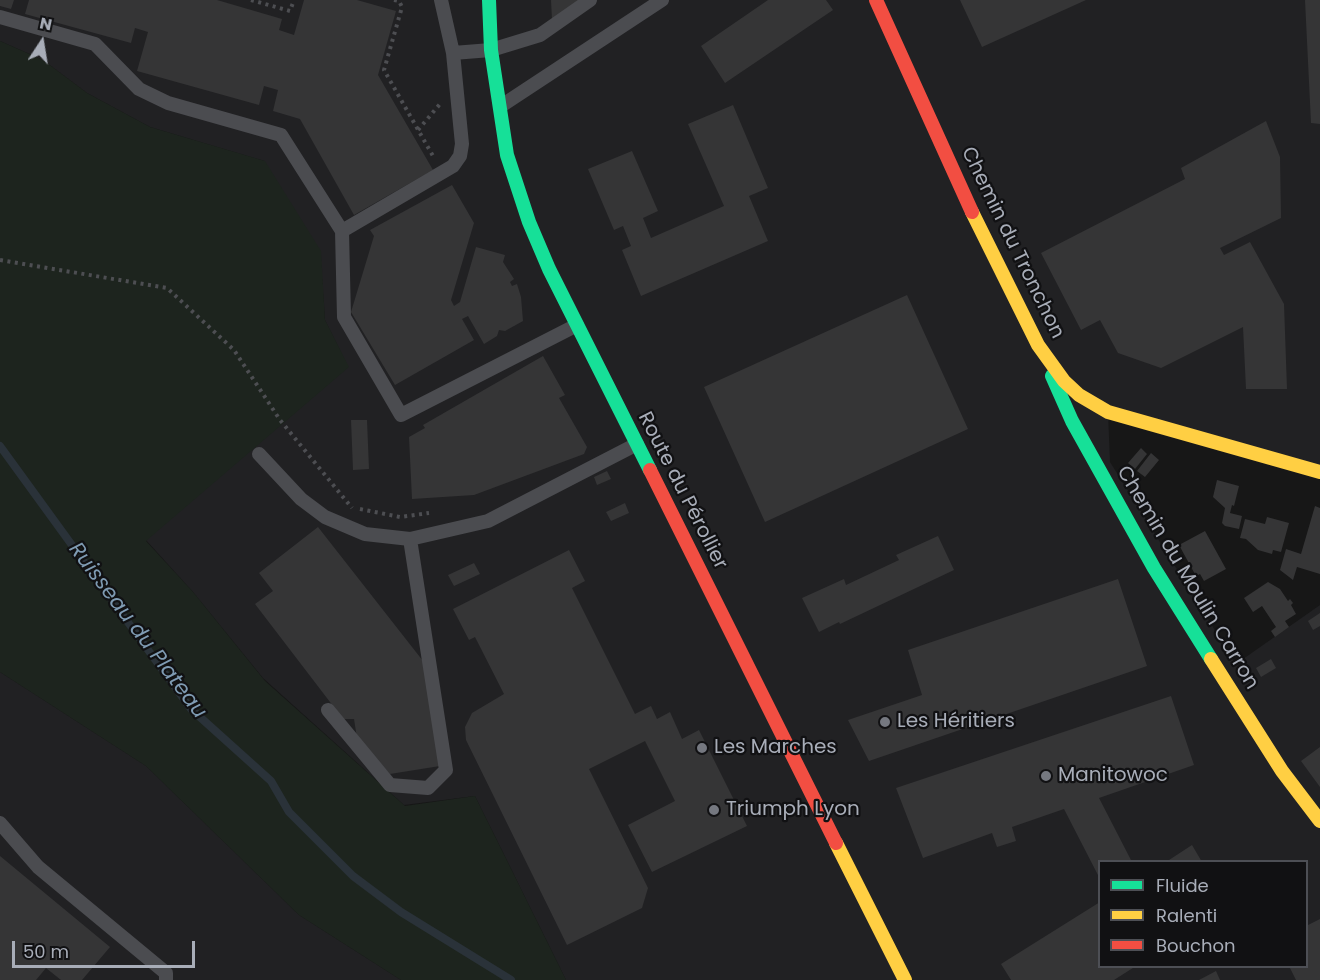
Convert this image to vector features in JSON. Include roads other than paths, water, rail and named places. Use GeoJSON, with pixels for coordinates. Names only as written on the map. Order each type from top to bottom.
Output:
{"type":"FeatureCollection","features":[{"type":"Feature","properties":{"kind":"street","name":"Route du Pérollier"},"geometry":{"type":"LineString","coordinates":[[489,0],[491,50],[507,155],[529,222],[549,269],[905,980]]}},
{"type":"Feature","properties":{"kind":"street","name":"Chemin du Tronchon"},"geometry":{"type":"LineString","coordinates":[[876,0],[976,221],[1038,345],[1064,381],[1079,395],[1108,412],[1320,472]]}},
{"type":"Feature","properties":{"kind":"street","name":"Chemin du Moulin Carron"},"geometry":{"type":"LineString","coordinates":[[1038,345],[1072,421],[1154,568],[1282,771],[1320,821]]}},
{"type":"Feature","properties":{"kind":"lane"},"geometry":{"type":"LineString","coordinates":[[342,231],[453,166],[460,156],[462,144],[453,53],[441,0]]}},
{"type":"Feature","properties":{"kind":"lane"},"geometry":{"type":"LineString","coordinates":[[453,53],[491,50],[540,35],[590,0]]}},
{"type":"Feature","properties":{"kind":"lane"},"geometry":{"type":"LineString","coordinates":[[499,107],[662,0]]}},
{"type":"Feature","properties":{"kind":"lane"},"geometry":{"type":"LineString","coordinates":[[0,17],[95,44],[139,89],[168,103],[281,135],[342,231],[344,317],[401,415],[577,325]]}},
{"type":"Feature","properties":{"kind":"lane"},"geometry":{"type":"LineString","coordinates":[[259,453],[301,499],[325,517],[365,534],[410,539],[488,521],[637,444]]}},
{"type":"Feature","properties":{"kind":"lane"},"geometry":{"type":"LineString","coordinates":[[328,710],[390,785],[428,788],[446,770],[410,539]]}},
{"type":"Feature","properties":{"kind":"lane"},"geometry":{"type":"LineString","coordinates":[[0,824],[38,867],[166,973],[166,980]]}},
{"type":"Feature","properties":{"kind":"waterway","name":"Ruisseau du Plateau"},"geometry":{"type":"LineString","coordinates":[[0,446],[191,709],[271,781],[289,812],[353,876],[401,912],[511,980]]}},
{"type":"Feature","properties":{"kind":"place","name":"Les Héritiers"},"geometry":{"type":"Point","coordinates":[885,722]}},
{"type":"Feature","properties":{"kind":"place","name":"Les Marches"},"geometry":{"type":"Point","coordinates":[702,748]}},
{"type":"Feature","properties":{"kind":"place","name":"Manitowoc"},"geometry":{"type":"Point","coordinates":[1046,776]}},
{"type":"Feature","properties":{"kind":"place","name":"Triumph Lyon"},"geometry":{"type":"Point","coordinates":[714,810]}}]}
